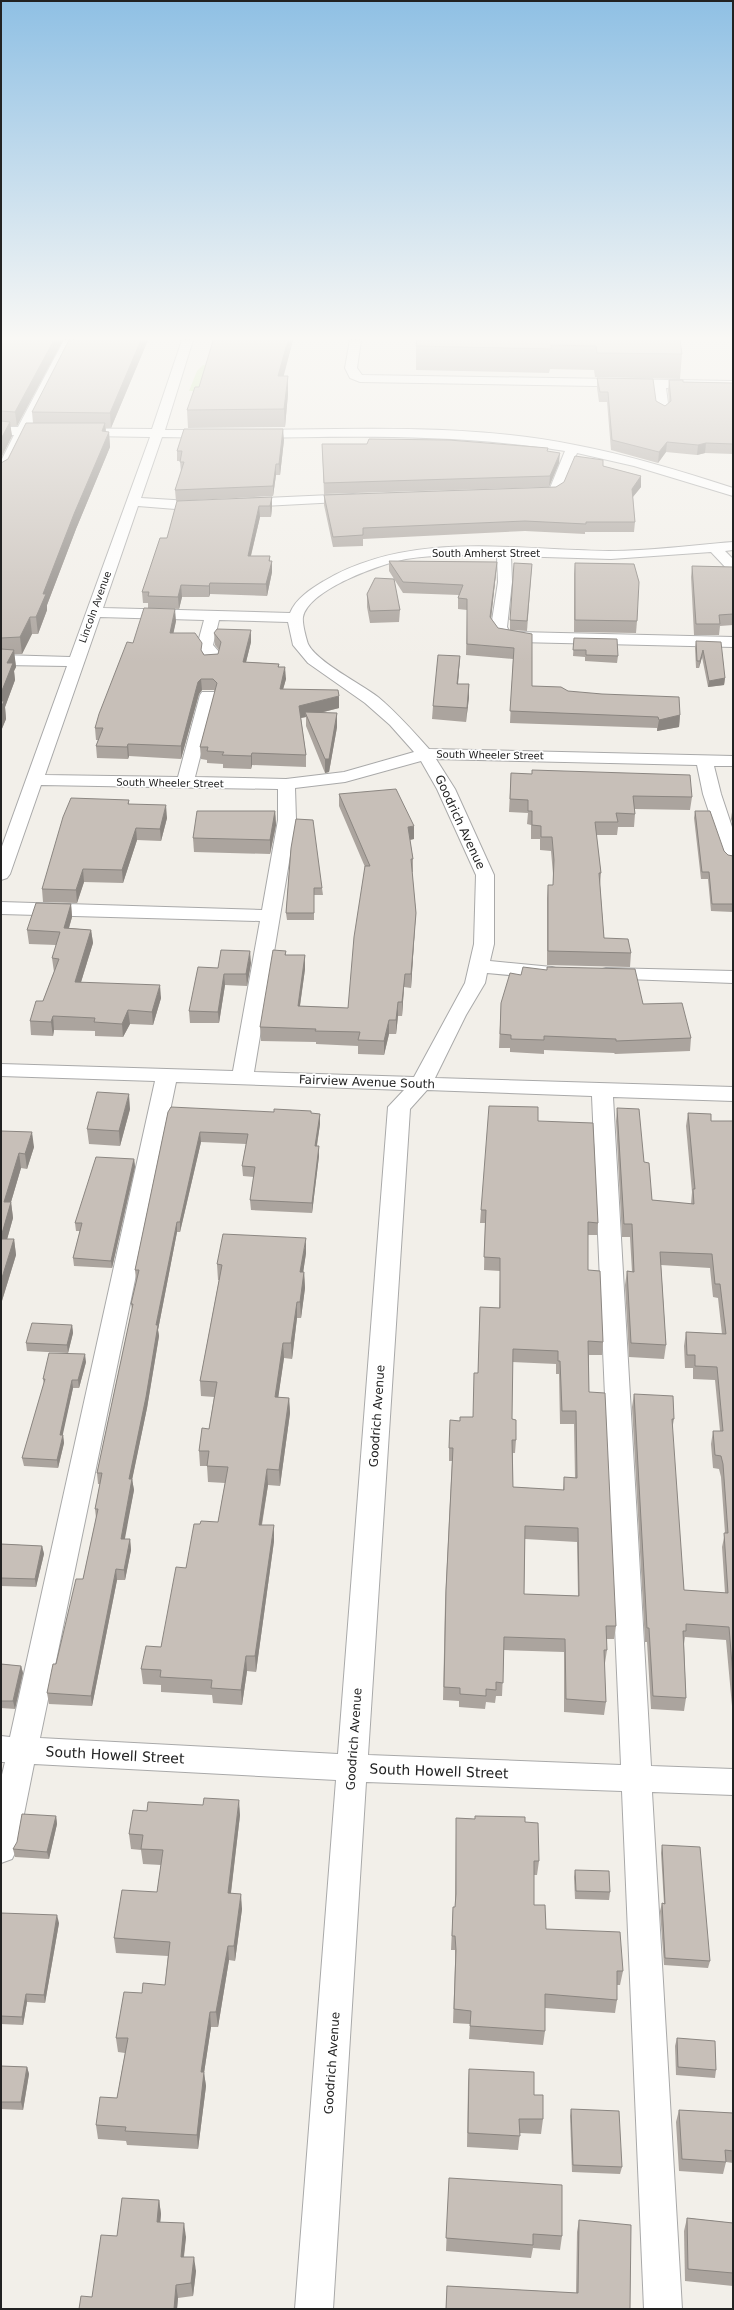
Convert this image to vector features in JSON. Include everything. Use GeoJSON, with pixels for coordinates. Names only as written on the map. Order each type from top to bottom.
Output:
{"type":"FeatureCollection","features":[{"type":"Feature","properties":{"kind":"street"},"geometry":{"type":"LineString","coordinates":[[1,474],[13,448]]}},
{"type":"Feature","properties":{"kind":"street","name":"Lincoln Avenue"},"geometry":{"type":"LineString","coordinates":[[1,874],[93,612],[153,448]]}},
{"type":"Feature","properties":{"kind":"street"},"geometry":{"type":"LineString","coordinates":[[517,493],[555,492],[573,448],[634,462],[733,492]]}},
{"type":"Feature","properties":{"kind":"street"},"geometry":{"type":"LineString","coordinates":[[133,502],[154,502],[184,507],[370,498]]}},
{"type":"Feature","properties":{"kind":"street","name":"South Amherst Street"},"geometry":{"type":"LineString","coordinates":[[295,618],[302,603],[314,593],[346,574],[364,566],[392,558],[431,552],[504,551],[611,555],[733,546]]}},
{"type":"Feature","properties":{"kind":"street"},"geometry":{"type":"LineString","coordinates":[[715,548],[733,567]]}},
{"type":"Feature","properties":{"kind":"street"},"geometry":{"type":"LineString","coordinates":[[504,551],[505,582],[499,627],[503,634],[518,637],[733,642]]}},
{"type":"Feature","properties":{"kind":"street"},"geometry":{"type":"LineString","coordinates":[[93,612],[295,618]]}},
{"type":"Feature","properties":{"kind":"street"},"geometry":{"type":"LineString","coordinates":[[211,662],[212,653],[205,646],[213,616]]}},
{"type":"Feature","properties":{"kind":"street","name":"Goodrich Avenue"},"geometry":{"type":"LineString","coordinates":[[295,618],[301,645],[314,660],[371,700],[396,722],[425,754],[446,788],[484,875],[484,944],[475,983],[456,1015],[421,1084],[399,1107],[314,2309]]}},
{"type":"Feature","properties":{"kind":"street"},"geometry":{"type":"LineString","coordinates":[[1,660],[76,662]]}},
{"type":"Feature","properties":{"kind":"street"},"geometry":{"type":"LineString","coordinates":[[185,784],[208,695]]}},
{"type":"Feature","properties":{"kind":"street","name":"South Wheeler Street"},"geometry":{"type":"LineString","coordinates":[[35,780],[185,784],[286,784],[345,776],[425,754],[448,753],[733,761]]}},
{"type":"Feature","properties":{"kind":"street"},"geometry":{"type":"LineString","coordinates":[[705,761],[712,794],[733,856]]}},
{"type":"Feature","properties":{"kind":"street"},"geometry":{"type":"LineString","coordinates":[[242,1078],[286,820],[286,784]]}},
{"type":"Feature","properties":{"kind":"street"},"geometry":{"type":"LineString","coordinates":[[1,908],[270,916]]}},
{"type":"Feature","properties":{"kind":"street"},"geometry":{"type":"LineString","coordinates":[[480,966],[567,973]]}},
{"type":"Feature","properties":{"kind":"street"},"geometry":{"type":"LineString","coordinates":[[589,973],[733,977]]}},
{"type":"Feature","properties":{"kind":"street","name":"Fairview Avenue South"},"geometry":{"type":"LineString","coordinates":[[1,1070],[733,1094]]}},
{"type":"Feature","properties":{"kind":"street"},"geometry":{"type":"LineString","coordinates":[[1,1849],[12,1750],[167,1076]]}},
{"type":"Feature","properties":{"kind":"street"},"geometry":{"type":"LineString","coordinates":[[602,1090],[663,2309]]}},
{"type":"Feature","properties":{"kind":"street","name":"South Howell Street"},"geometry":{"type":"LineString","coordinates":[[12,1750],[352,1768],[733,1782]]}},
{"type":"Feature","properties":{"kind":"building"},"geometry":{"type":"Polygon","coordinates":[[[14,448],[102,448],[74,514],[43,594],[46,594],[36,617],[30,617],[20,637],[1,638],[1,463],[8,459],[14,448]]]}},
{"type":"Feature","properties":{"kind":"building"},"geometry":{"type":"Polygon","coordinates":[[[178,448],[281,448],[279,464],[276,464],[273,486],[175,490],[184,462],[180,462],[182,451],[177,451],[178,448]]]}},
{"type":"Feature","properties":{"kind":"building"},"geometry":{"type":"Polygon","coordinates":[[[322,448],[546,448],[548,448],[547,451],[560,453],[550,476],[324,483],[322,448]]]}},
{"type":"Feature","properties":{"kind":"building"},"geometry":{"type":"Polygon","coordinates":[[[643,448],[662,448],[659,452],[643,448]]]}},
{"type":"Feature","properties":{"kind":"building"},"geometry":{"type":"Polygon","coordinates":[[[575,456],[603,460],[603,466],[641,476],[632,489],[635,522],[586,522],[586,524],[525,521],[363,528],[363,535],[333,537],[324,495],[556,487],[564,482],[575,456]]]}},
{"type":"Feature","properties":{"kind":"building"},"geometry":{"type":"Polygon","coordinates":[[[272,497],[270,506],[259,506],[248,556],[270,556],[269,561],[272,561],[266,584],[210,583],[209,586],[181,585],[178,597],[148,596],[149,592],[142,592],[160,538],[167,538],[177,501],[272,497]]]}},
{"type":"Feature","properties":{"kind":"building"},"geometry":{"type":"Polygon","coordinates":[[[389,561],[497,562],[490,617],[498,628],[532,634],[532,686],[561,687],[568,691],[602,694],[679,697],[680,715],[659,720],[658,717],[510,711],[514,648],[467,644],[467,599],[458,598],[463,585],[403,582],[389,561]]]}},
{"type":"Feature","properties":{"kind":"building"},"geometry":{"type":"Polygon","coordinates":[[[514,563],[532,564],[527,621],[510,620],[514,563]]]}},
{"type":"Feature","properties":{"kind":"building"},"geometry":{"type":"Polygon","coordinates":[[[575,563],[634,564],[639,582],[637,621],[575,620],[575,563]]]}},
{"type":"Feature","properties":{"kind":"building"},"geometry":{"type":"Polygon","coordinates":[[[692,566],[733,567],[733,614],[719,615],[720,624],[696,624],[692,566]]]}},
{"type":"Feature","properties":{"kind":"building"},"geometry":{"type":"Polygon","coordinates":[[[375,578],[394,579],[400,610],[370,611],[367,594],[375,578]]]}},
{"type":"Feature","properties":{"kind":"building"},"geometry":{"type":"Polygon","coordinates":[[[144,608],[175,609],[170,633],[195,633],[202,643],[201,650],[204,655],[218,654],[221,642],[214,633],[217,629],[251,630],[243,662],[279,664],[278,667],[285,667],[280,689],[338,690],[339,696],[299,706],[306,755],[252,753],[251,756],[222,755],[224,752],[207,751],[208,747],[200,747],[217,683],[213,679],[201,679],[198,682],[181,746],[128,744],[127,747],[96,746],[103,728],[95,728],[99,714],[127,642],[133,643],[144,608]]]}},
{"type":"Feature","properties":{"kind":"building"},"geometry":{"type":"Polygon","coordinates":[[[574,638],[617,639],[618,656],[586,655],[586,650],[573,650],[574,638]]]}},
{"type":"Feature","properties":{"kind":"building"},"geometry":{"type":"Polygon","coordinates":[[[696,641],[721,642],[725,678],[709,681],[703,650],[700,661],[697,661],[696,641]]]}},
{"type":"Feature","properties":{"kind":"building"},"geometry":{"type":"Polygon","coordinates":[[[1,649],[14,650],[7,663],[13,663],[1,693],[1,649]]]}},
{"type":"Feature","properties":{"kind":"building"},"geometry":{"type":"Polygon","coordinates":[[[438,655],[460,656],[457,684],[469,684],[467,708],[433,706],[438,655]]]}},
{"type":"Feature","properties":{"kind":"building"},"geometry":{"type":"Polygon","coordinates":[[[1,701],[4,701],[1,708],[1,701]]]}},
{"type":"Feature","properties":{"kind":"building"},"geometry":{"type":"Polygon","coordinates":[[[305,712],[337,713],[329,759],[325,759],[305,712]]]}},
{"type":"Feature","properties":{"kind":"building"},"geometry":{"type":"Polygon","coordinates":[[[532,770],[690,775],[692,797],[633,796],[635,814],[616,813],[618,822],[595,822],[601,873],[599,873],[604,938],[628,939],[631,953],[548,951],[548,885],[553,885],[554,860],[552,837],[541,837],[541,826],[532,825],[532,811],[528,811],[528,800],[510,799],[511,773],[532,774],[532,770]]]}},
{"type":"Feature","properties":{"kind":"building"},"geometry":{"type":"Polygon","coordinates":[[[396,789],[414,826],[408,827],[413,859],[411,859],[416,913],[411,974],[405,974],[402,1002],[398,1002],[396,1020],[389,1020],[384,1041],[358,1040],[360,1032],[315,1031],[316,1029],[260,1027],[273,950],[286,951],[285,955],[305,955],[298,1006],[348,1008],[354,937],[365,866],[370,866],[339,794],[396,789]]]}},
{"type":"Feature","properties":{"kind":"building"},"geometry":{"type":"Polygon","coordinates":[[[71,798],[129,800],[128,804],[166,805],[160,829],[136,828],[122,870],[83,869],[76,890],[42,889],[63,817],[71,798]]]}},
{"type":"Feature","properties":{"kind":"building"},"geometry":{"type":"Polygon","coordinates":[[[197,811],[275,811],[270,840],[193,838],[197,811]]]}},
{"type":"Feature","properties":{"kind":"building"},"geometry":{"type":"Polygon","coordinates":[[[695,811],[710,811],[724,851],[728,855],[733,856],[733,904],[712,904],[709,872],[702,872],[695,811]]]}},
{"type":"Feature","properties":{"kind":"building"},"geometry":{"type":"Polygon","coordinates":[[[296,819],[313,820],[322,888],[314,888],[314,913],[286,913],[291,848],[296,819]]]}},
{"type":"Feature","properties":{"kind":"building"},"geometry":{"type":"Polygon","coordinates":[[[36,903],[71,904],[64,928],[91,930],[75,982],[160,985],[152,1012],[128,1010],[122,1024],[94,1022],[95,1018],[53,1016],[51,1022],[30,1021],[36,1001],[43,1001],[59,959],[52,958],[60,932],[27,930],[36,903]]]}},
{"type":"Feature","properties":{"kind":"building"},"geometry":{"type":"Polygon","coordinates":[[[221,950],[250,951],[246,974],[224,974],[218,1012],[189,1011],[198,967],[218,968],[221,950]]]}},
{"type":"Feature","properties":{"kind":"building"},"geometry":{"type":"Polygon","coordinates":[[[523,967],[547,970],[547,967],[635,969],[643,1004],[682,1003],[691,1038],[616,1041],[616,1039],[544,1036],[544,1040],[511,1039],[511,1035],[500,1034],[501,1003],[510,973],[521,975],[523,967]]]}},
{"type":"Feature","properties":{"kind":"building"},"geometry":{"type":"Polygon","coordinates":[[[97,1092],[129,1094],[119,1131],[87,1129],[97,1092]]]}},
{"type":"Feature","properties":{"kind":"building"},"geometry":{"type":"Polygon","coordinates":[[[489,1106],[538,1107],[538,1121],[593,1123],[598,1223],[588,1222],[588,1270],[600,1271],[603,1342],[588,1341],[589,1392],[605,1393],[616,1626],[606,1626],[607,1650],[604,1650],[606,1702],[566,1699],[565,1639],[504,1637],[503,1683],[496,1682],[496,1690],[486,1689],[486,1696],[460,1694],[460,1688],[444,1687],[446,1590],[453,1448],[449,1448],[450,1420],[460,1421],[460,1417],[473,1417],[474,1373],[478,1373],[480,1307],[500,1308],[500,1258],[484,1257],[486,1210],[481,1210],[489,1106]],[[513,1349],[512,1419],[516,1420],[516,1440],[512,1440],[513,1487],[564,1490],[564,1477],[577,1478],[576,1411],[562,1411],[560,1361],[558,1361],[558,1351],[513,1349]],[[525,1526],[524,1594],[579,1596],[578,1528],[525,1526]]]}},
{"type":"Feature","properties":{"kind":"building"},"geometry":{"type":"Polygon","coordinates":[[[171,1107],[274,1112],[274,1109],[311,1111],[311,1113],[320,1114],[315,1146],[319,1146],[312,1203],[250,1200],[255,1167],[242,1166],[248,1134],[200,1132],[180,1222],[177,1222],[156,1325],[158,1325],[146,1397],[129,1479],[132,1479],[121,1539],[130,1539],[124,1570],[116,1569],[91,1696],[47,1693],[53,1664],[56,1664],[76,1579],[83,1579],[98,1509],[95,1509],[102,1473],[97,1473],[133,1304],[131,1304],[139,1270],[135,1270],[168,1112],[171,1107]]]}},
{"type":"Feature","properties":{"kind":"building"},"geometry":{"type":"Polygon","coordinates":[[[617,1108],[639,1109],[644,1162],[649,1163],[652,1200],[694,1204],[693,1189],[695,1189],[688,1113],[711,1114],[711,1121],[733,1121],[733,1677],[729,1627],[686,1624],[686,1631],[683,1631],[686,1698],[653,1696],[649,1628],[647,1628],[634,1394],[673,1396],[674,1419],[672,1419],[684,1590],[728,1593],[724,1533],[728,1533],[723,1464],[721,1456],[715,1455],[713,1431],[723,1431],[717,1367],[695,1366],[695,1355],[687,1355],[686,1332],[726,1334],[720,1284],[715,1284],[712,1254],[660,1252],[666,1345],[631,1343],[627,1271],[634,1272],[632,1224],[624,1224],[617,1108]]]}},
{"type":"Feature","properties":{"kind":"building"},"geometry":{"type":"Polygon","coordinates":[[[1,1131],[32,1132],[25,1154],[19,1153],[4,1202],[11,1202],[1,1237],[1,1131]]]}},
{"type":"Feature","properties":{"kind":"building"},"geometry":{"type":"Polygon","coordinates":[[[96,1157],[134,1159],[111,1261],[73,1258],[82,1223],[75,1223],[96,1157]]]}},
{"type":"Feature","properties":{"kind":"building"},"geometry":{"type":"Polygon","coordinates":[[[223,1234],[306,1238],[300,1272],[304,1272],[300,1302],[297,1302],[291,1343],[283,1343],[275,1397],[289,1398],[279,1470],[267,1469],[259,1525],[274,1525],[255,1656],[246,1656],[241,1690],[211,1688],[212,1680],[160,1677],[161,1670],[141,1669],[146,1646],[161,1647],[176,1567],[186,1568],[194,1524],[200,1524],[201,1521],[218,1522],[228,1467],[207,1466],[209,1451],[199,1451],[202,1428],[209,1429],[217,1382],[200,1381],[222,1265],[217,1264],[223,1234]]]}},
{"type":"Feature","properties":{"kind":"building"},"geometry":{"type":"Polygon","coordinates":[[[1,1239],[14,1239],[1,1281],[1,1239]]]}},
{"type":"Feature","properties":{"kind":"building"},"geometry":{"type":"Polygon","coordinates":[[[32,1323],[72,1325],[67,1345],[26,1343],[32,1323]]]}},
{"type":"Feature","properties":{"kind":"building"},"geometry":{"type":"Polygon","coordinates":[[[49,1353],[85,1354],[78,1380],[72,1380],[60,1435],[63,1435],[57,1460],[22,1458],[45,1379],[43,1379],[49,1353]]]}},
{"type":"Feature","properties":{"kind":"building"},"geometry":{"type":"Polygon","coordinates":[[[1,1544],[42,1546],[35,1579],[1,1578],[1,1544]]]}},
{"type":"Feature","properties":{"kind":"building"},"geometry":{"type":"Polygon","coordinates":[[[1,1664],[21,1666],[13,1701],[1,1701],[1,1664]]]}},
{"type":"Feature","properties":{"kind":"building"},"geometry":{"type":"Polygon","coordinates":[[[204,1798],[239,1800],[228,1893],[241,1894],[234,1946],[228,1946],[216,2012],[210,2012],[201,2072],[204,2072],[197,2135],[125,2131],[126,2127],[96,2125],[100,2097],[117,2098],[128,2038],[116,2038],[124,1992],[142,1993],[143,1983],[165,1985],[170,1942],[114,1938],[122,1890],[157,1892],[163,1850],[141,1849],[143,1835],[129,1834],[133,1810],[147,1811],[148,1802],[203,1805],[204,1798]]]}},
{"type":"Feature","properties":{"kind":"building"},"geometry":{"type":"Polygon","coordinates":[[[22,1814],[56,1816],[47,1852],[13,1849],[17,1842],[22,1814]]]}},
{"type":"Feature","properties":{"kind":"building"},"geometry":{"type":"Polygon","coordinates":[[[475,1816],[525,1817],[525,1822],[538,1823],[539,1861],[534,1861],[534,1905],[545,1905],[546,1929],[620,1932],[623,1971],[617,1971],[617,2000],[545,1994],[545,2031],[470,2026],[471,2011],[454,2009],[456,1950],[455,1936],[452,1936],[453,1907],[455,1907],[456,1894],[456,1818],[475,1819],[475,1816]]]}},
{"type":"Feature","properties":{"kind":"building"},"geometry":{"type":"Polygon","coordinates":[[[662,1845],[700,1847],[710,1961],[665,1958],[662,1903],[665,1904],[662,1845]]]}},
{"type":"Feature","properties":{"kind":"building"},"geometry":{"type":"Polygon","coordinates":[[[575,1870],[609,1871],[610,1892],[576,1891],[575,1870]]]}},
{"type":"Feature","properties":{"kind":"building"},"geometry":{"type":"Polygon","coordinates":[[[1,1913],[57,1915],[44,1995],[26,1994],[22,2017],[1,2016],[1,1913]]]}},
{"type":"Feature","properties":{"kind":"building"},"geometry":{"type":"Polygon","coordinates":[[[677,2038],[715,2041],[716,2070],[678,2067],[677,2038]]]}},
{"type":"Feature","properties":{"kind":"building"},"geometry":{"type":"Polygon","coordinates":[[[1,2066],[27,2067],[21,2102],[1,2102],[1,2066]]]}},
{"type":"Feature","properties":{"kind":"building"},"geometry":{"type":"Polygon","coordinates":[[[469,2069],[534,2072],[534,2095],[543,2095],[543,2119],[519,2119],[520,2136],[468,2133],[469,2069]]]}},
{"type":"Feature","properties":{"kind":"building"},"geometry":{"type":"Polygon","coordinates":[[[571,2109],[619,2111],[622,2167],[573,2165],[571,2109]]]}},
{"type":"Feature","properties":{"kind":"building"},"geometry":{"type":"Polygon","coordinates":[[[679,2110],[733,2113],[733,2151],[725,2150],[726,2162],[682,2159],[679,2110]]]}},
{"type":"Feature","properties":{"kind":"building"},"geometry":{"type":"Polygon","coordinates":[[[449,2178],[562,2185],[562,2236],[533,2234],[533,2245],[446,2238],[449,2178]]]}},
{"type":"Feature","properties":{"kind":"building"},"geometry":{"type":"Polygon","coordinates":[[[122,2198],[159,2200],[157,2222],[184,2223],[181,2257],[194,2257],[191,2283],[176,2285],[174,2309],[79,2309],[81,2296],[92,2297],[101,2235],[117,2236],[122,2198]]]}},
{"type":"Feature","properties":{"kind":"building"},"geometry":{"type":"Polygon","coordinates":[[[687,2218],[733,2223],[733,2273],[688,2269],[687,2218]]]}},
{"type":"Feature","properties":{"kind":"building"},"geometry":{"type":"Polygon","coordinates":[[[579,2220],[631,2225],[630,2309],[446,2309],[447,2286],[578,2293],[579,2220]]]}}]}
